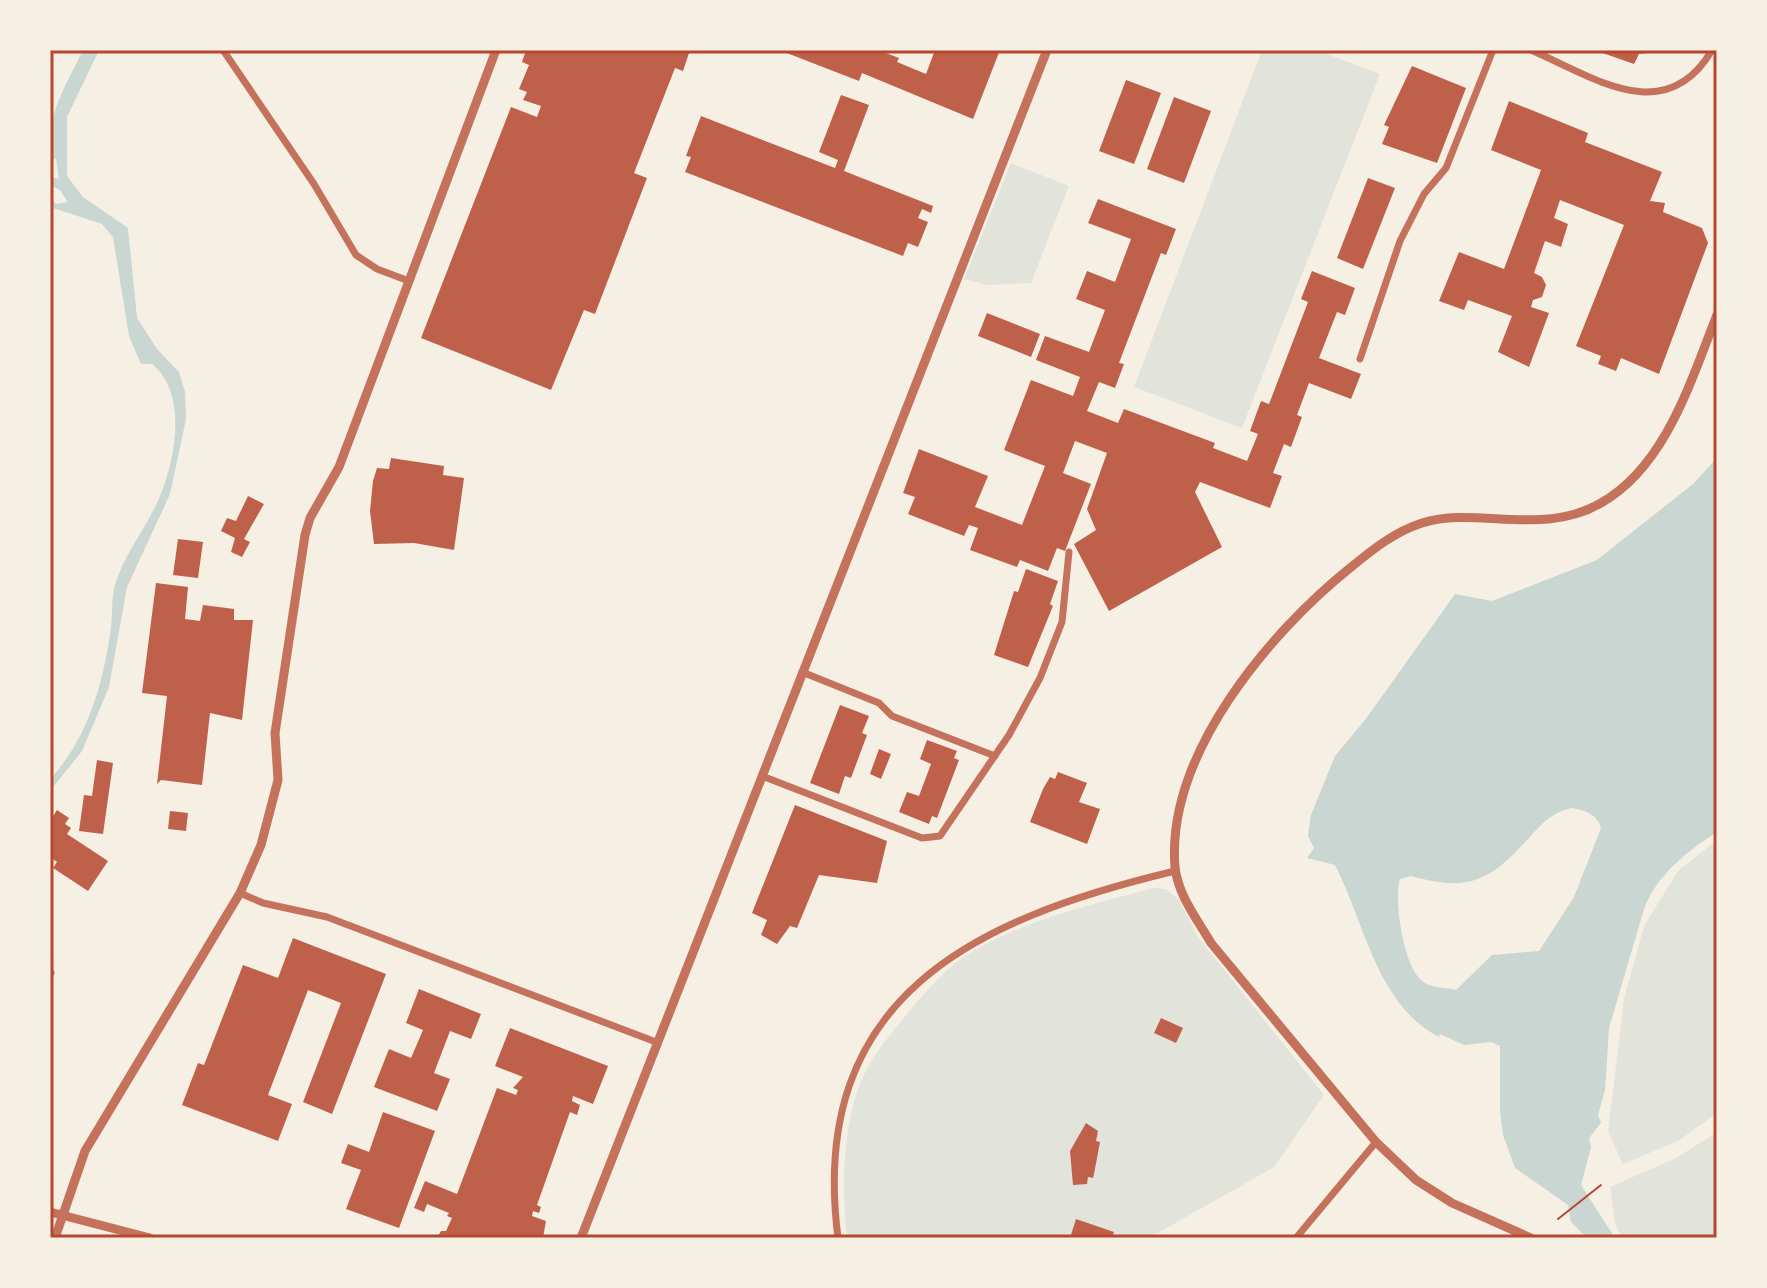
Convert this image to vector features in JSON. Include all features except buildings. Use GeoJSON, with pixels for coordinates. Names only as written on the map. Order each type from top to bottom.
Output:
{"type":"FeatureCollection","features":[{"type":"Feature","properties":{"kind":"street"},"geometry":{"type":"LineString","coordinates":[[223,50],[314,184],[356,255],[377,269],[409,281]]}},
{"type":"Feature","properties":{"kind":"street"},"geometry":{"type":"LineString","coordinates":[[55,1238],[85,1151],[240,893],[261,845],[277,789],[275,733],[306,530],[339,467],[496,50]]}},
{"type":"Feature","properties":{"kind":"street"},"geometry":{"type":"LineString","coordinates":[[581,1238],[1047,50]]}},
{"type":"Feature","properties":{"kind":"street"},"geometry":{"type":"LineString","coordinates":[[1360,359],[1400,241],[1424,194],[1446,168],[1493,50]]}},
{"type":"Feature","properties":{"kind":"street"},"geometry":{"type":"LineString","coordinates":[[1531,50],[1611,85],[1646,94],[1662,92],[1687,81],[1712,50]]}},
{"type":"Feature","properties":{"kind":"street"},"geometry":{"type":"LineString","coordinates":[[1531,1238],[1452,1203],[1416,1180],[1376,1142],[1211,943],[1192,912],[1175,871],[1177,824],[1183,797],[1203,748],[1233,694],[1281,631],[1324,589],[1380,544],[1423,522],[1549,519],[1585,511],[1616,492],[1646,461],[1668,428],[1717,315]]}},
{"type":"Feature","properties":{"kind":"street"},"geometry":{"type":"LineString","coordinates":[[762,776],[922,838],[940,836],[1026,707],[1062,622],[1069,552]]}},
{"type":"Feature","properties":{"kind":"street"},"geometry":{"type":"LineString","coordinates":[[802,672],[879,703],[892,716],[995,756]]}},
{"type":"Feature","properties":{"kind":"street"},"geometry":{"type":"LineString","coordinates":[[838,1238],[835,1190],[837,1146],[849,1087],[872,1038],[911,989],[941,961],[995,930],[1074,899],[1175,871]]}},
{"type":"Feature","properties":{"kind":"street"},"geometry":{"type":"LineString","coordinates":[[240,893],[274,906],[327,917],[656,1042]]}},
{"type":"Feature","properties":{"kind":"street"},"geometry":{"type":"LineString","coordinates":[[1296,1238],[1376,1142]]}},
{"type":"Feature","properties":{"kind":"street"},"geometry":{"type":"LineString","coordinates":[[50,1212],[150,1238]]}},
{"type":"Feature","properties":{"kind":"path"},"geometry":{"type":"LineString","coordinates":[[1558,1219],[1601,1185]]}},
{"type":"Feature","properties":{"kind":"shaded area"},"geometry":{"type":"Polygon","coordinates":[[[83,50],[99,50],[67,117],[67,176],[83,197],[128,228],[137,318],[157,349],[179,372],[185,392],[186,419],[170,494],[127,587],[109,687],[82,751],[50,791],[50,779],[75,746],[99,688],[112,622],[115,585],[162,491],[171,460],[175,424],[170,391],[163,376],[152,364],[141,364],[129,336],[113,237],[102,224],[50,207],[50,197],[56,204],[68,202],[60,190],[50,185],[50,177],[59,179],[56,158],[52,161],[49,147],[50,133],[57,104],[83,50]]]}},
{"type":"Feature","properties":{"kind":"shaded area"},"geometry":{"type":"Polygon","coordinates":[[[1262,50],[1316,50],[1380,74],[1242,428],[1134,387],[1262,50]]]}},
{"type":"Feature","properties":{"kind":"shaded area"},"geometry":{"type":"Polygon","coordinates":[[[1011,163],[1069,186],[1031,283],[988,285],[964,279],[1011,163]]]}},
{"type":"Feature","properties":{"kind":"shaded area"},"geometry":{"type":"Polygon","coordinates":[[[1717,458],[1717,832],[1664,875],[1644,909],[1609,1028],[1605,1090],[1598,1115],[1601,1123],[1589,1138],[1591,1147],[1581,1185],[1615,1238],[1587,1238],[1571,1222],[1568,1205],[1515,1168],[1503,1135],[1500,1111],[1500,1046],[1491,1042],[1464,1045],[1440,1034],[1439,1037],[1418,1023],[1400,1004],[1375,960],[1335,865],[1307,858],[1314,848],[1308,836],[1311,815],[1335,756],[1365,720],[1455,594],[1492,601],[1597,560],[1693,484],[1717,458]],[[1572,808],[1552,816],[1500,866],[1475,880],[1446,883],[1411,876],[1400,879],[1398,901],[1405,947],[1421,980],[1433,986],[1456,990],[1492,955],[1539,951],[1574,897],[1601,828],[1594,816],[1572,808]]]}},
{"type":"Feature","properties":{"kind":"shaded area"},"geometry":{"type":"Polygon","coordinates":[[[1717,840],[1717,1113],[1678,1141],[1623,1164],[1608,1132],[1624,999],[1644,926],[1678,871],[1717,840]]]}},
{"type":"Feature","properties":{"kind":"shaded area"},"geometry":{"type":"Polygon","coordinates":[[[1153,888],[1166,889],[1179,900],[1198,937],[1324,1095],[1274,1167],[1149,1238],[847,1238],[844,1173],[853,1105],[869,1065],[917,1002],[955,963],[991,941],[1059,914],[1153,888]]]}},
{"type":"Feature","properties":{"kind":"shaded area"},"geometry":{"type":"Polygon","coordinates":[[[1717,1132],[1717,1238],[1622,1238],[1615,1223],[1610,1187],[1676,1158],[1717,1132]]]}}]}
